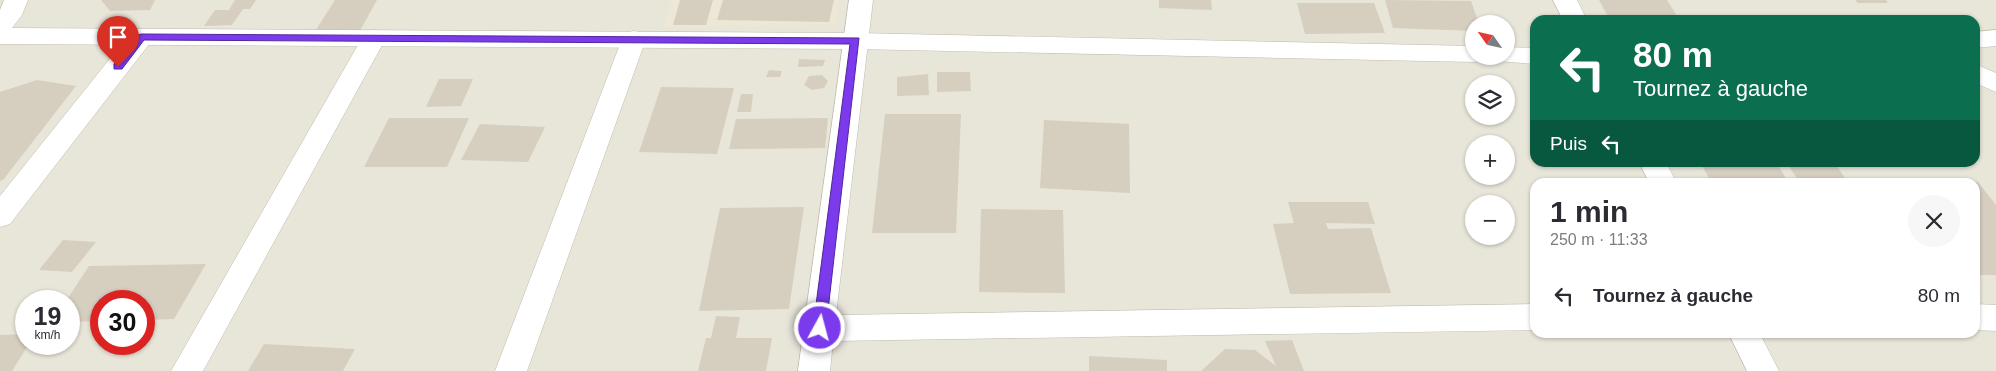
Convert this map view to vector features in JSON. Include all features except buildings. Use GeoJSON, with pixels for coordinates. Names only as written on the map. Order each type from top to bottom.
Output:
{"type":"FeatureCollection","features":[{"type":"Feature","properties":{"kind":"street"},"geometry":{"type":"LineString","coordinates":[[0,27],[10,16],[16,0]]}},
{"type":"Feature","properties":{"kind":"street"},"geometry":{"type":"LineString","coordinates":[[814,371],[861,0]]}},
{"type":"Feature","properties":{"kind":"street"},"geometry":{"type":"LineString","coordinates":[[1565,0],[1572,15]]}},
{"type":"Feature","properties":{"kind":"street"},"geometry":{"type":"LineString","coordinates":[[0,36],[856,40],[1465,54]]}},
{"type":"Feature","properties":{"kind":"street"},"geometry":{"type":"LineString","coordinates":[[0,216],[141,37]]}},
{"type":"Feature","properties":{"kind":"street"},"geometry":{"type":"LineString","coordinates":[[187,371],[374,38]]}},
{"type":"Feature","properties":{"kind":"street"},"geometry":{"type":"LineString","coordinates":[[1980,40],[1996,38]]}},
{"type":"Feature","properties":{"kind":"street"},"geometry":{"type":"LineString","coordinates":[[511,371],[634,39]]}},
{"type":"Feature","properties":{"kind":"street"},"geometry":{"type":"LineString","coordinates":[[1515,55],[1530,56]]}},
{"type":"Feature","properties":{"kind":"street"},"geometry":{"type":"LineString","coordinates":[[1980,75],[1996,83]]}},
{"type":"Feature","properties":{"kind":"street"},"geometry":{"type":"LineString","coordinates":[[820,328],[1530,317]]}},
{"type":"Feature","properties":{"kind":"street"},"geometry":{"type":"LineString","coordinates":[[1980,317],[1996,318]]}},
{"type":"Feature","properties":{"kind":"street"},"geometry":{"type":"LineString","coordinates":[[1745,338],[1763,371]]}},
{"type":"Feature","properties":{"kind":"shaded area"},"geometry":{"type":"Polygon","coordinates":[[[0,0],[1996,0],[1996,371],[0,371],[0,0]]]}},
{"type":"Feature","properties":{"kind":"shaded area"},"geometry":{"type":"Polygon","coordinates":[[[672,0],[839,0],[836,25],[663,27],[672,0]]]}},
{"type":"Feature","properties":{"kind":"route"},"geometry":{"type":"LineString","coordinates":[[118,67],[141,37],[856,40],[820,328]]}}]}
